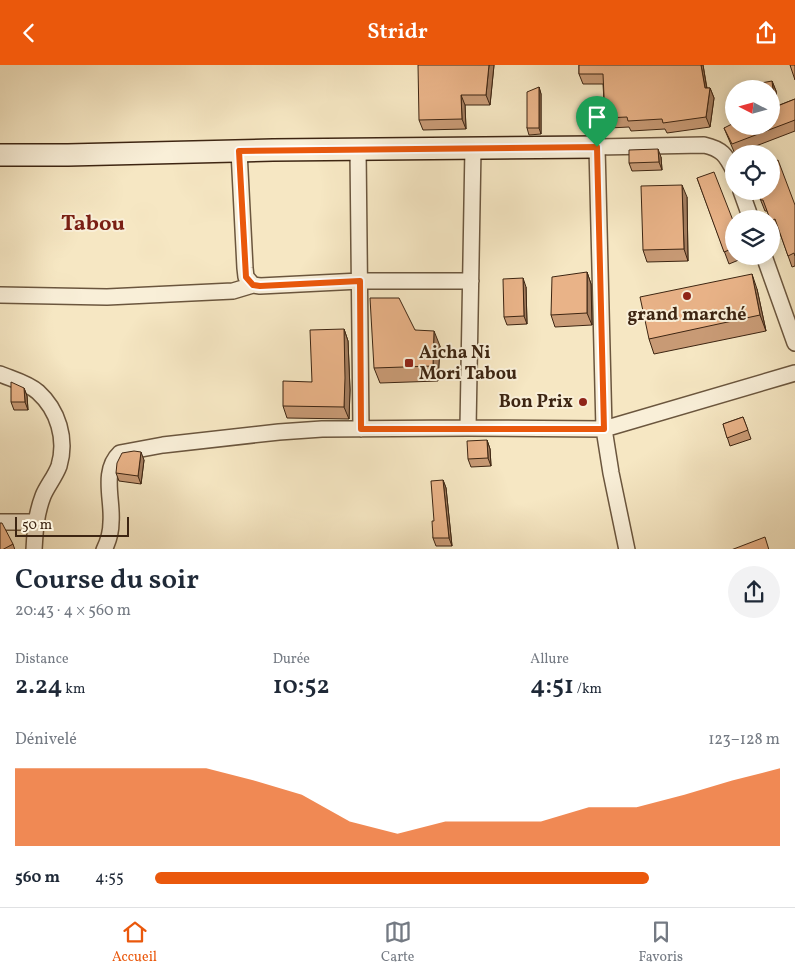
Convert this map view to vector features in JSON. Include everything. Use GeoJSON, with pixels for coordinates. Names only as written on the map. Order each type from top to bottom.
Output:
{"type":"FeatureCollection","features":[{"type":"Feature","properties":{"kind":"street"},"geometry":{"type":"LineString","coordinates":[[0,155],[704,145],[716,148],[725,157]]}},
{"type":"Feature","properties":{"kind":"street"},"geometry":{"type":"LineString","coordinates":[[597,147],[604,429],[610,473],[627,549]]}},
{"type":"Feature","properties":{"kind":"street"},"geometry":{"type":"LineString","coordinates":[[468,427],[473,148]]}},
{"type":"Feature","properties":{"kind":"street"},"geometry":{"type":"LineString","coordinates":[[358,149],[361,429]]}},
{"type":"Feature","properties":{"kind":"street"},"geometry":{"type":"LineString","coordinates":[[239,151],[245,268],[246,277],[253,285]]}},
{"type":"Feature","properties":{"kind":"street"},"geometry":{"type":"LineString","coordinates":[[767,265],[795,343]]}},
{"type":"Feature","properties":{"kind":"street"},"geometry":{"type":"LineString","coordinates":[[0,295],[107,297],[233,291],[253,285],[360,281],[471,281]]}},
{"type":"Feature","properties":{"kind":"street"},"geometry":{"type":"LineString","coordinates":[[104,549],[112,525],[109,484],[111,468],[115,457],[120,453],[163,445],[279,432],[468,427],[604,429],[795,373]]}},
{"type":"Feature","properties":{"kind":"street"},"geometry":{"type":"LineString","coordinates":[[0,374],[30,386],[38,392],[56,415],[60,431],[61,450],[59,465],[43,495],[36,522],[34,549]]}},
{"type":"Feature","properties":{"kind":"street"},"geometry":{"type":"LineString","coordinates":[[0,523],[36,522]]}},
{"type":"Feature","properties":{"kind":"building"},"geometry":{"type":"Polygon","coordinates":[[[418,65],[489,65],[486,95],[461,95],[462,119],[419,120],[418,65]]]}},
{"type":"Feature","properties":{"kind":"building"},"geometry":{"type":"Polygon","coordinates":[[[579,65],[701,65],[705,88],[710,88],[706,117],[663,123],[662,119],[628,121],[627,117],[605,118],[603,74],[579,74],[579,65]]]}},
{"type":"Feature","properties":{"kind":"building"},"geometry":{"type":"Polygon","coordinates":[[[790,65],[795,65],[795,80],[790,65]]]}},
{"type":"Feature","properties":{"kind":"building"},"geometry":{"type":"Polygon","coordinates":[[[539,87],[539,128],[527,128],[527,92],[539,87]]]}},
{"type":"Feature","properties":{"kind":"building"},"geometry":{"type":"Polygon","coordinates":[[[795,99],[795,120],[780,126],[780,105],[795,99]]]}},
{"type":"Feature","properties":{"kind":"building"},"geometry":{"type":"Polygon","coordinates":[[[728,135],[756,135],[732,144],[728,135]]]}},
{"type":"Feature","properties":{"kind":"building"},"geometry":{"type":"Polygon","coordinates":[[[658,149],[659,162],[629,163],[629,150],[658,149]]]}},
{"type":"Feature","properties":{"kind":"building"},"geometry":{"type":"Polygon","coordinates":[[[780,165],[795,205],[795,256],[794,253],[788,256],[780,233],[780,210],[767,210],[763,200],[780,200],[780,165]]]}},
{"type":"Feature","properties":{"kind":"building"},"geometry":{"type":"Polygon","coordinates":[[[714,172],[729,210],[725,210],[724,252],[697,178],[714,172]]]}},
{"type":"Feature","properties":{"kind":"building"},"geometry":{"type":"Polygon","coordinates":[[[682,185],[684,249],[643,250],[641,186],[682,185]]]}},
{"type":"Feature","properties":{"kind":"building"},"geometry":{"type":"Polygon","coordinates":[[[587,272],[587,313],[551,315],[552,277],[587,272]]]}},
{"type":"Feature","properties":{"kind":"building"},"geometry":{"type":"Polygon","coordinates":[[[752,274],[760,315],[649,339],[640,297],[752,274]]]}},
{"type":"Feature","properties":{"kind":"building"},"geometry":{"type":"Polygon","coordinates":[[[523,278],[524,316],[504,317],[503,279],[523,278]]]}},
{"type":"Feature","properties":{"kind":"building","name":"Aicha Ni Mori Tabou"},"geometry":{"type":"Polygon","coordinates":[[[370,298],[399,298],[415,330],[434,331],[433,366],[374,368],[370,298]]]}},
{"type":"Feature","properties":{"kind":"building"},"geometry":{"type":"Polygon","coordinates":[[[344,329],[344,407],[283,406],[283,381],[312,382],[310,330],[344,329]]]}},
{"type":"Feature","properties":{"kind":"building"},"geometry":{"type":"Polygon","coordinates":[[[11,382],[24,388],[25,402],[11,402],[11,382]]]}},
{"type":"Feature","properties":{"kind":"building"},"geometry":{"type":"Polygon","coordinates":[[[743,417],[748,430],[727,438],[723,424],[743,417]]]}},
{"type":"Feature","properties":{"kind":"building"},"geometry":{"type":"Polygon","coordinates":[[[487,440],[488,458],[468,459],[467,441],[487,440]]]}},
{"type":"Feature","properties":{"kind":"building"},"geometry":{"type":"Polygon","coordinates":[[[141,452],[138,476],[116,473],[117,463],[122,453],[141,452]]]}},
{"type":"Feature","properties":{"kind":"building"},"geometry":{"type":"Polygon","coordinates":[[[443,480],[449,538],[433,538],[432,521],[434,521],[431,481],[443,480]]]}},
{"type":"Feature","properties":{"kind":"building"},"geometry":{"type":"Polygon","coordinates":[[[0,523],[2,523],[13,544],[0,549],[0,523]]]}},
{"type":"Feature","properties":{"kind":"building"},"geometry":{"type":"Polygon","coordinates":[[[765,537],[769,549],[734,549],[765,537]]]}},
{"type":"Feature","properties":{"kind":"place","name":"grand marché"},"geometry":{"type":"Point","coordinates":[687,296]}},
{"type":"Feature","properties":{"kind":"place","name":"Aicha Ni Mori Tabou"},"geometry":{"type":"Point","coordinates":[409,363]}},
{"type":"Feature","properties":{"kind":"place","name":"Bon Prix"},"geometry":{"type":"Point","coordinates":[583,402]}},
{"type":"Feature","properties":{"kind":"district","name":"Tabou"},"geometry":{"type":"Point","coordinates":[93,224]}},
{"type":"Feature","properties":{"kind":"route"},"geometry":{"type":"LineString","coordinates":[[597,147],[604,429],[468,427],[361,429],[360,281],[260,286],[253,285],[246,277],[239,151],[597,147]]}}]}
